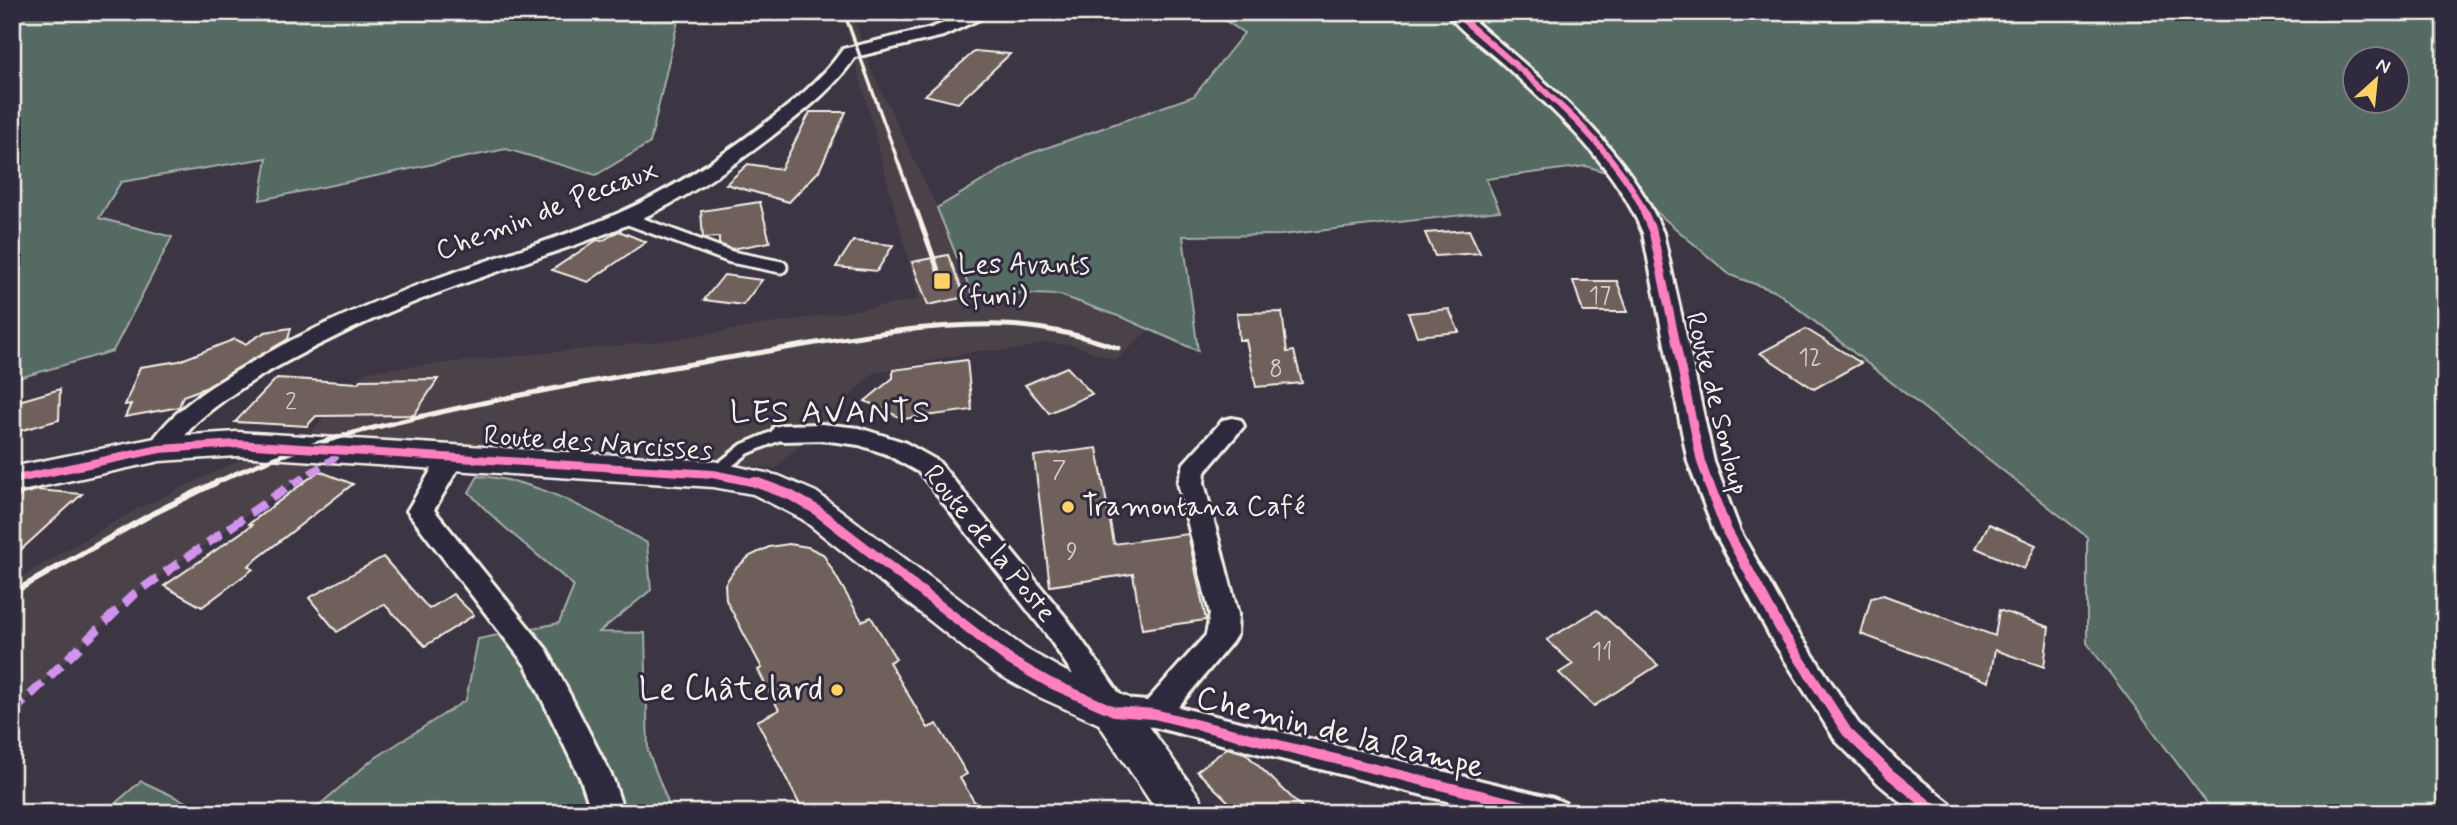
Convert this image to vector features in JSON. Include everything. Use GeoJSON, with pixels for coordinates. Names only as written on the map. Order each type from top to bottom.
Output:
{"type":"FeatureCollection","features":[{"type":"Feature","properties":{"kind":"street","name":"Chemin de Peccaux"},"geometry":{"type":"LineString","coordinates":[[160,449],[175,425],[192,411],[260,368],[342,324],[420,291],[626,218],[672,196],[716,169],[817,93],[832,78],[849,53],[937,32],[987,12]]}},
{"type":"Feature","properties":{"kind":"street","name":"Route de Sonloup"},"geometry":{"type":"LineString","coordinates":[[1454,12],[1588,135],[1631,185],[1641,201],[1653,233],[1701,462],[1727,531],[1781,630],[1847,732],[1891,775],[1938,813]]}},
{"type":"Feature","properties":{"kind":"street"},"geometry":{"type":"LineString","coordinates":[[1184,813],[1134,713],[1222,634],[1224,614],[1191,484],[1192,469],[1232,426]]}},
{"type":"Feature","properties":{"kind":"street","name":"Route de la Poste"},"geometry":{"type":"LineString","coordinates":[[783,433],[833,431],[863,437],[889,444],[929,467],[1057,627],[1134,713]]}},
{"type":"Feature","properties":{"kind":"street","name":"Route des Narcisses"},"geometry":{"type":"LineString","coordinates":[[12,480],[160,449],[237,444],[713,474],[759,481],[794,496],[1011,661],[1050,683],[1134,713]]}},
{"type":"Feature","properties":{"kind":"street"},"geometry":{"type":"LineString","coordinates":[[451,458],[421,511],[537,659],[597,779],[608,813]]}},
{"type":"Feature","properties":{"kind":"street","name":"Chemin de la Rampe"},"geometry":{"type":"LineString","coordinates":[[1134,713],[1553,813]]}},
{"type":"Feature","properties":{"kind":"lane"},"geometry":{"type":"LineString","coordinates":[[626,218],[731,257],[781,267]]}},
{"type":"Feature","properties":{"kind":"lane","name":"Route de la Poste"},"geometry":{"type":"LineString","coordinates":[[713,474],[741,449],[783,433]]}},
{"type":"Feature","properties":{"kind":"shaded area"},"geometry":{"type":"Polygon","coordinates":[[[839,12],[852,12],[870,67],[937,208],[971,292],[1060,295],[1148,330],[1116,361],[1075,345],[1043,343],[1016,350],[976,351],[872,374],[776,468],[418,444],[343,452],[318,466],[133,595],[12,713],[12,582],[137,509],[238,461],[305,439],[366,371],[663,341],[919,300],[847,29],[839,12]]]}},
{"type":"Feature","properties":{"kind":"green space"},"geometry":{"type":"Polygon","coordinates":[[[12,12],[680,12],[650,143],[596,175],[506,149],[260,200],[267,158],[121,182],[99,218],[172,237],[113,351],[12,380],[12,12]]]}},
{"type":"Feature","properties":{"kind":"green space"},"geometry":{"type":"Polygon","coordinates":[[[1212,12],[2445,12],[2445,813],[2358,813],[2354,808],[2210,807],[2087,643],[2087,537],[1777,292],[1730,275],[1612,174],[1586,166],[1486,179],[1500,211],[1281,235],[1183,236],[1198,351],[1126,319],[1060,295],[971,292],[937,208],[1026,155],[1194,96],[1244,33],[1212,12]]]}},
{"type":"Feature","properties":{"kind":"green space"},"geometry":{"type":"Polygon","coordinates":[[[478,476],[524,484],[545,491],[587,510],[647,543],[651,590],[599,632],[645,633],[648,751],[672,813],[317,813],[318,806],[372,760],[466,700],[478,639],[559,623],[574,586],[507,529],[469,492],[478,476]]]}},
{"type":"Feature","properties":{"kind":"green space"},"geometry":{"type":"Polygon","coordinates":[[[141,781],[209,813],[104,813],[141,781]]]}},
{"type":"Feature","properties":{"kind":"building"},"geometry":{"type":"Polygon","coordinates":[[[975,51],[1010,54],[958,103],[925,95],[975,51]]]}},
{"type":"Feature","properties":{"kind":"building"},"geometry":{"type":"Polygon","coordinates":[[[810,112],[846,112],[819,171],[789,202],[726,184],[748,164],[781,169],[810,112]]]}},
{"type":"Feature","properties":{"kind":"building"},"geometry":{"type":"Polygon","coordinates":[[[760,202],[770,242],[732,249],[719,244],[719,237],[703,238],[701,211],[760,202]]]}},
{"type":"Feature","properties":{"kind":"building"},"geometry":{"type":"Polygon","coordinates":[[[1469,230],[1480,253],[1435,256],[1425,233],[1469,230]]]}},
{"type":"Feature","properties":{"kind":"building"},"geometry":{"type":"Polygon","coordinates":[[[619,231],[646,242],[588,282],[552,270],[597,240],[602,241],[619,231]]]}},
{"type":"Feature","properties":{"kind":"building"},"geometry":{"type":"Polygon","coordinates":[[[853,241],[893,245],[877,271],[836,267],[853,241]]]}},
{"type":"Feature","properties":{"kind":"building"},"geometry":{"type":"Polygon","coordinates":[[[948,255],[965,297],[928,305],[912,262],[948,255]]]}},
{"type":"Feature","properties":{"kind":"building"},"geometry":{"type":"Polygon","coordinates":[[[724,275],[762,280],[743,305],[704,300],[724,275]]]}},
{"type":"Feature","properties":{"kind":"building"},"geometry":{"type":"Polygon","coordinates":[[[1573,281],[1617,281],[1628,312],[1583,312],[1573,281]]]}},
{"type":"Feature","properties":{"kind":"building"},"geometry":{"type":"Polygon","coordinates":[[[1449,309],[1459,332],[1417,336],[1408,313],[1449,309]]]}},
{"type":"Feature","properties":{"kind":"building"},"geometry":{"type":"Polygon","coordinates":[[[1282,312],[1287,352],[1294,351],[1302,383],[1256,387],[1246,340],[1239,340],[1237,313],[1282,312]]]}},
{"type":"Feature","properties":{"kind":"building"},"geometry":{"type":"Polygon","coordinates":[[[291,328],[288,339],[205,388],[183,396],[179,407],[125,417],[131,404],[125,405],[140,367],[179,361],[235,339],[245,344],[265,332],[291,328]]]}},
{"type":"Feature","properties":{"kind":"building"},"geometry":{"type":"Polygon","coordinates":[[[1806,329],[1861,363],[1814,389],[1760,353],[1806,329]]]}},
{"type":"Feature","properties":{"kind":"building"},"geometry":{"type":"Polygon","coordinates":[[[967,360],[972,410],[903,419],[865,401],[893,378],[893,370],[967,360]]]}},
{"type":"Feature","properties":{"kind":"building"},"geometry":{"type":"Polygon","coordinates":[[[1067,367],[1092,394],[1049,413],[1025,385],[1067,367]]]}},
{"type":"Feature","properties":{"kind":"building"},"geometry":{"type":"Polygon","coordinates":[[[277,378],[358,383],[360,380],[438,379],[414,415],[316,416],[307,426],[235,422],[277,378]]]}},
{"type":"Feature","properties":{"kind":"building"},"geometry":{"type":"Polygon","coordinates":[[[60,389],[59,420],[12,433],[12,403],[60,389]]]}},
{"type":"Feature","properties":{"kind":"building"},"geometry":{"type":"Polygon","coordinates":[[[1097,448],[1114,544],[1188,534],[1206,620],[1142,629],[1133,574],[1050,586],[1034,456],[1097,448]]]}},
{"type":"Feature","properties":{"kind":"building"},"geometry":{"type":"Polygon","coordinates":[[[319,471],[353,484],[248,566],[253,569],[202,607],[164,586],[252,525],[249,524],[319,471]]]}},
{"type":"Feature","properties":{"kind":"building"},"geometry":{"type":"Polygon","coordinates":[[[38,490],[82,494],[12,558],[12,502],[22,494],[38,490]]]}},
{"type":"Feature","properties":{"kind":"building"},"geometry":{"type":"Polygon","coordinates":[[[1989,524],[2036,545],[2024,569],[1976,548],[1989,524]]]}},
{"type":"Feature","properties":{"kind":"building","name":"Le Châtelard"},"geometry":{"type":"Polygon","coordinates":[[[789,544],[808,547],[823,554],[862,621],[871,617],[896,659],[889,662],[928,728],[937,724],[967,774],[960,778],[981,813],[804,813],[757,721],[779,710],[758,670],[762,668],[726,600],[725,584],[735,569],[750,556],[769,547],[789,544]]]}},
{"type":"Feature","properties":{"kind":"building"},"geometry":{"type":"Polygon","coordinates":[[[383,557],[429,609],[453,594],[474,615],[425,646],[384,604],[337,632],[309,598],[383,557]]]}},
{"type":"Feature","properties":{"kind":"building"},"geometry":{"type":"Polygon","coordinates":[[[1883,595],[1995,636],[1999,610],[2049,627],[2044,667],[1995,650],[1989,682],[1861,634],[1871,598],[1883,595]]]}},
{"type":"Feature","properties":{"kind":"building"},"geometry":{"type":"Polygon","coordinates":[[[1597,610],[1658,665],[1594,706],[1559,673],[1573,664],[1547,640],[1597,610]]]}},
{"type":"Feature","properties":{"kind":"building"},"geometry":{"type":"Polygon","coordinates":[[[1227,748],[1245,753],[1308,813],[1240,813],[1197,771],[1227,748]]]}},
{"type":"Feature","properties":{"kind":"railway"},"geometry":{"type":"LineString","coordinates":[[844,12],[917,214]]}},
{"type":"Feature","properties":{"kind":"railway"},"geometry":{"type":"LineString","coordinates":[[917,212],[942,281]]}},
{"type":"Feature","properties":{"kind":"railway"},"geometry":{"type":"LineString","coordinates":[[213,484],[300,449],[419,417],[585,383],[862,336],[933,327],[1004,325],[1062,332],[1118,348]]}},
{"type":"Feature","properties":{"kind":"railway"},"geometry":{"type":"LineString","coordinates":[[12,593],[152,514],[217,482]]}},
{"type":"Feature","properties":{"kind":"marked path"},"geometry":{"type":"LineString","coordinates":[[12,713],[133,595],[318,466],[343,452]]}},
{"type":"Feature","properties":{"kind":"cycle path"},"geometry":{"type":"LineString","coordinates":[[1454,12],[1568,114],[1622,174],[1641,204],[1653,233],[1701,462],[1727,531],[1781,630],[1847,732],[1891,775],[1938,813]]}},
{"type":"Feature","properties":{"kind":"cycle path"},"geometry":{"type":"LineString","coordinates":[[12,480],[160,449],[237,444],[713,474],[740,478],[766,485],[815,509],[1011,661],[1050,683],[1114,711],[1154,714],[1553,813]]}},
{"type":"Feature","properties":{"kind":"place","name":"Les Avants (funi)"},"geometry":{"type":"Point","coordinates":[942,281]}},
{"type":"Feature","properties":{"kind":"place","name":"Tramontana Café"},"geometry":{"type":"Point","coordinates":[1068,507]}},
{"type":"Feature","properties":{"kind":"place","name":"Le Châtelard"},"geometry":{"type":"Point","coordinates":[837,690]}},
{"type":"Feature","properties":{"kind":"district","name":"LES AVANTS"},"geometry":{"type":"Point","coordinates":[831,413]}}]}
